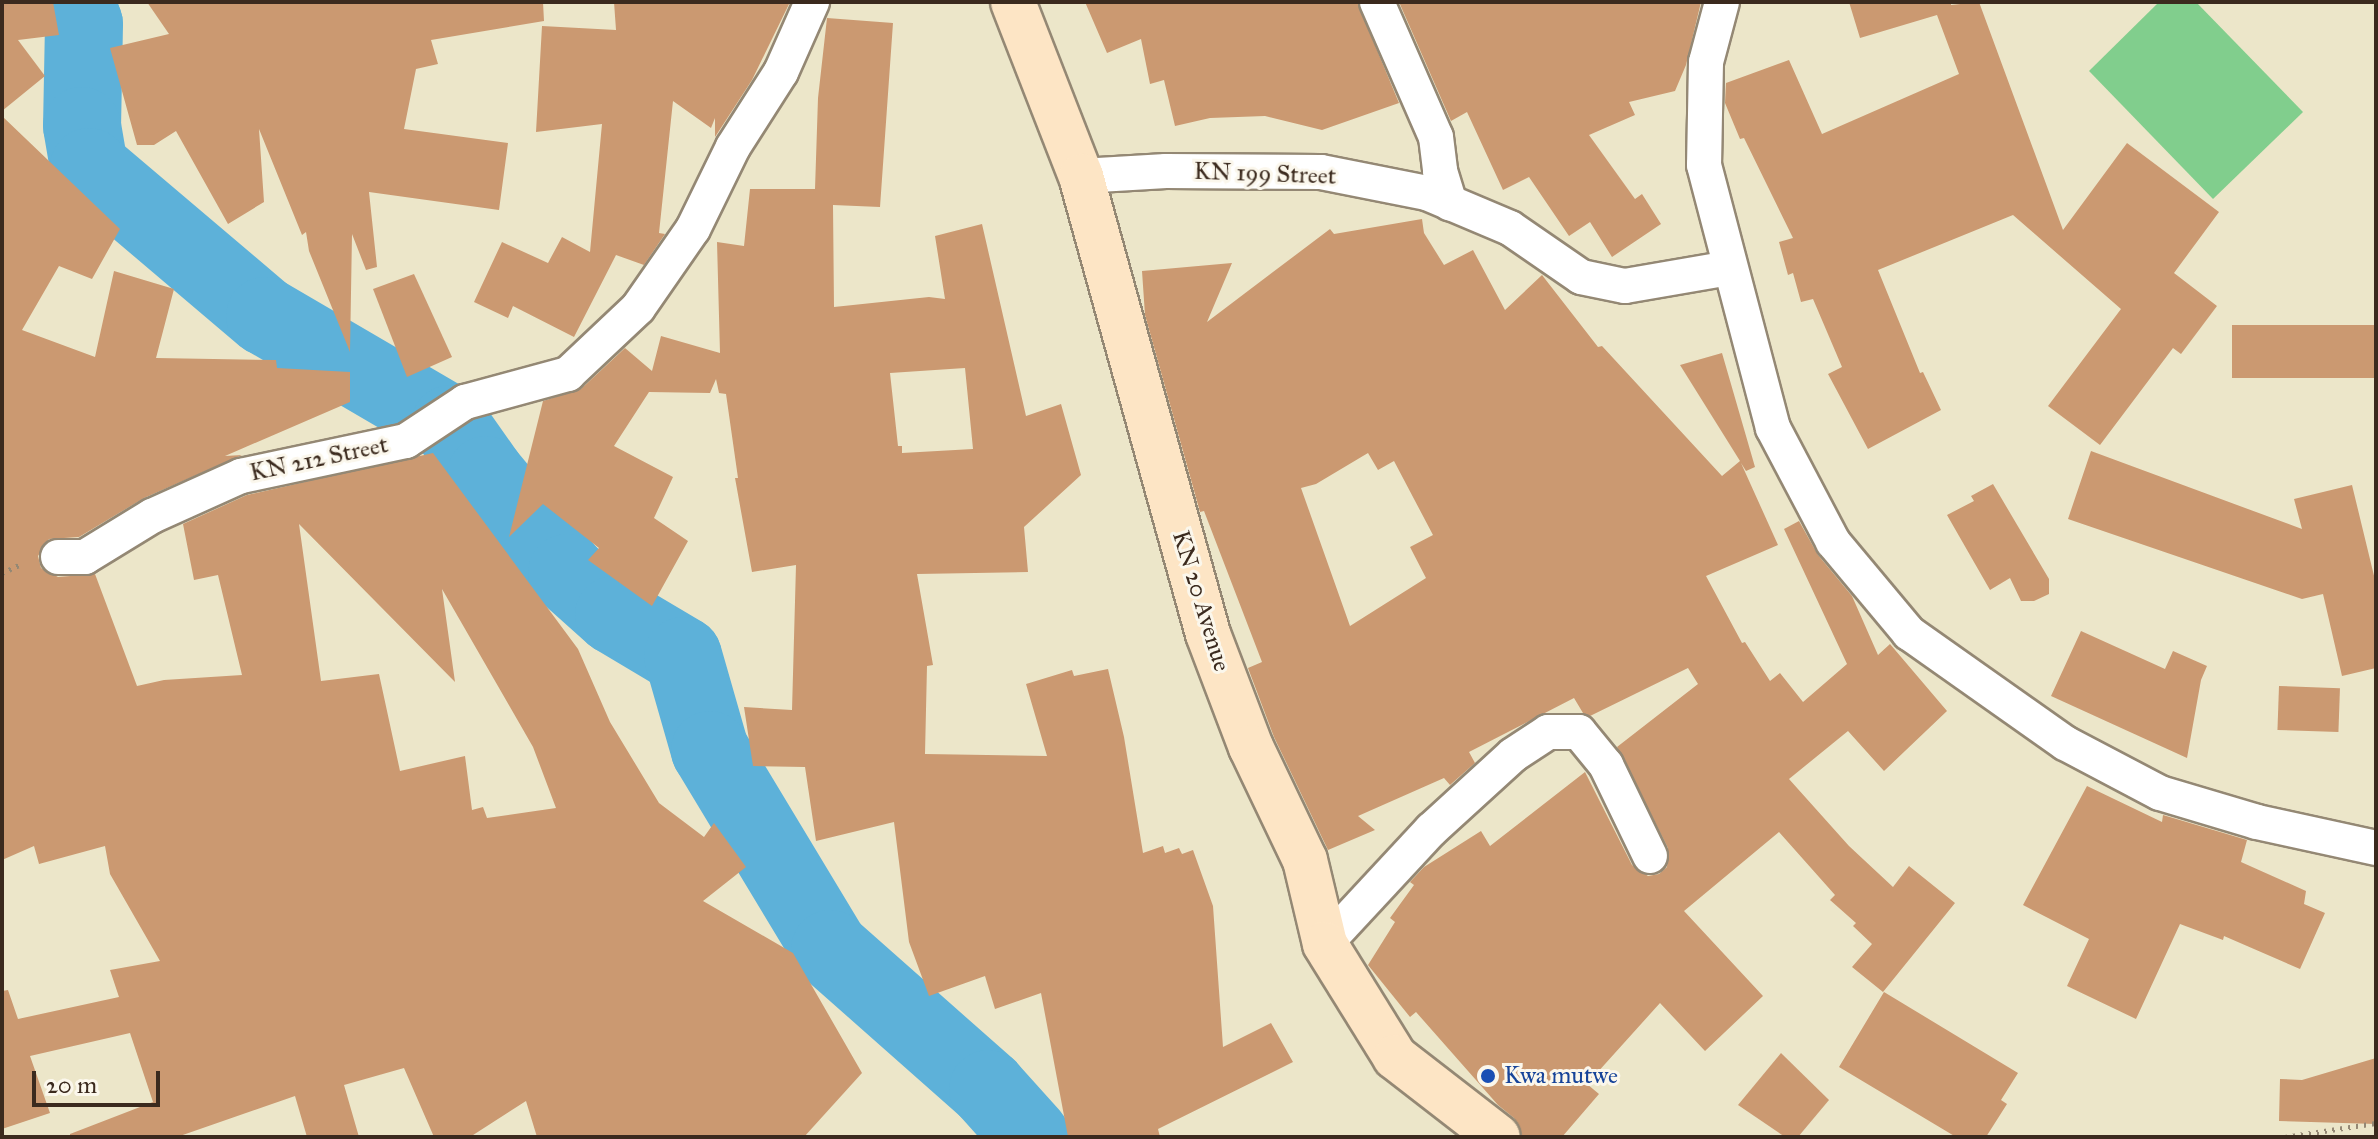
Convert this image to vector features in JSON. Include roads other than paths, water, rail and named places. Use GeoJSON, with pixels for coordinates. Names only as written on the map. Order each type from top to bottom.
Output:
{"type":"FeatureCollection","features":[{"type":"Feature","properties":{"kind":"main road","name":"KN 20 Avenue"},"geometry":{"type":"LineString","coordinates":[[1013,2],[1081,176],[1208,634],[1251,747],[1305,860],[1325,944],[1395,1057],[1498,1137]]}},
{"type":"Feature","properties":{"kind":"street","name":"KN 212 Street"},"geometry":{"type":"LineString","coordinates":[[58,557],[85,557],[152,516],[241,476],[406,441],[465,402],[568,374],[638,308],[693,229],[733,147],[781,72],[812,2]]}},
{"type":"Feature","properties":{"kind":"street"},"geometry":{"type":"LineString","coordinates":[[1377,2],[1436,137],[1440,171],[1450,203]]}},
{"type":"Feature","properties":{"kind":"street"},"geometry":{"type":"LineString","coordinates":[[1722,2],[1706,62],[1704,165],[1773,428],[1833,542],[1909,633],[2065,743],[2160,793],[2257,822],[2376,848]]}},
{"type":"Feature","properties":{"kind":"street","name":"KN 199 Street"},"geometry":{"type":"LineString","coordinates":[[1081,176],[1166,171],[1321,172],[1427,193],[1510,228],[1581,277],[1625,286],[1729,268]]}},
{"type":"Feature","properties":{"kind":"street"},"geometry":{"type":"LineString","coordinates":[[1325,944],[1431,830],[1513,755],[1548,732],[1579,732],[1606,765],[1650,856]]}},
{"type":"Feature","properties":{"kind":"waterway"},"geometry":{"type":"LineString","coordinates":[[76,2],[84,24],[82,126],[89,167],[265,316],[450,424],[486,475],[567,573],[614,615],[683,656],[710,750],[830,949],[988,1089],[1031,1137]]}},
{"type":"Feature","properties":{"kind":"waterway"},"geometry":{"type":"LineString","coordinates":[[821,980],[830,949]]}},
{"type":"Feature","properties":{"kind":"place","name":"Kwa mutwe"},"geometry":{"type":"Point","coordinates":[1488,1076]}}]}
